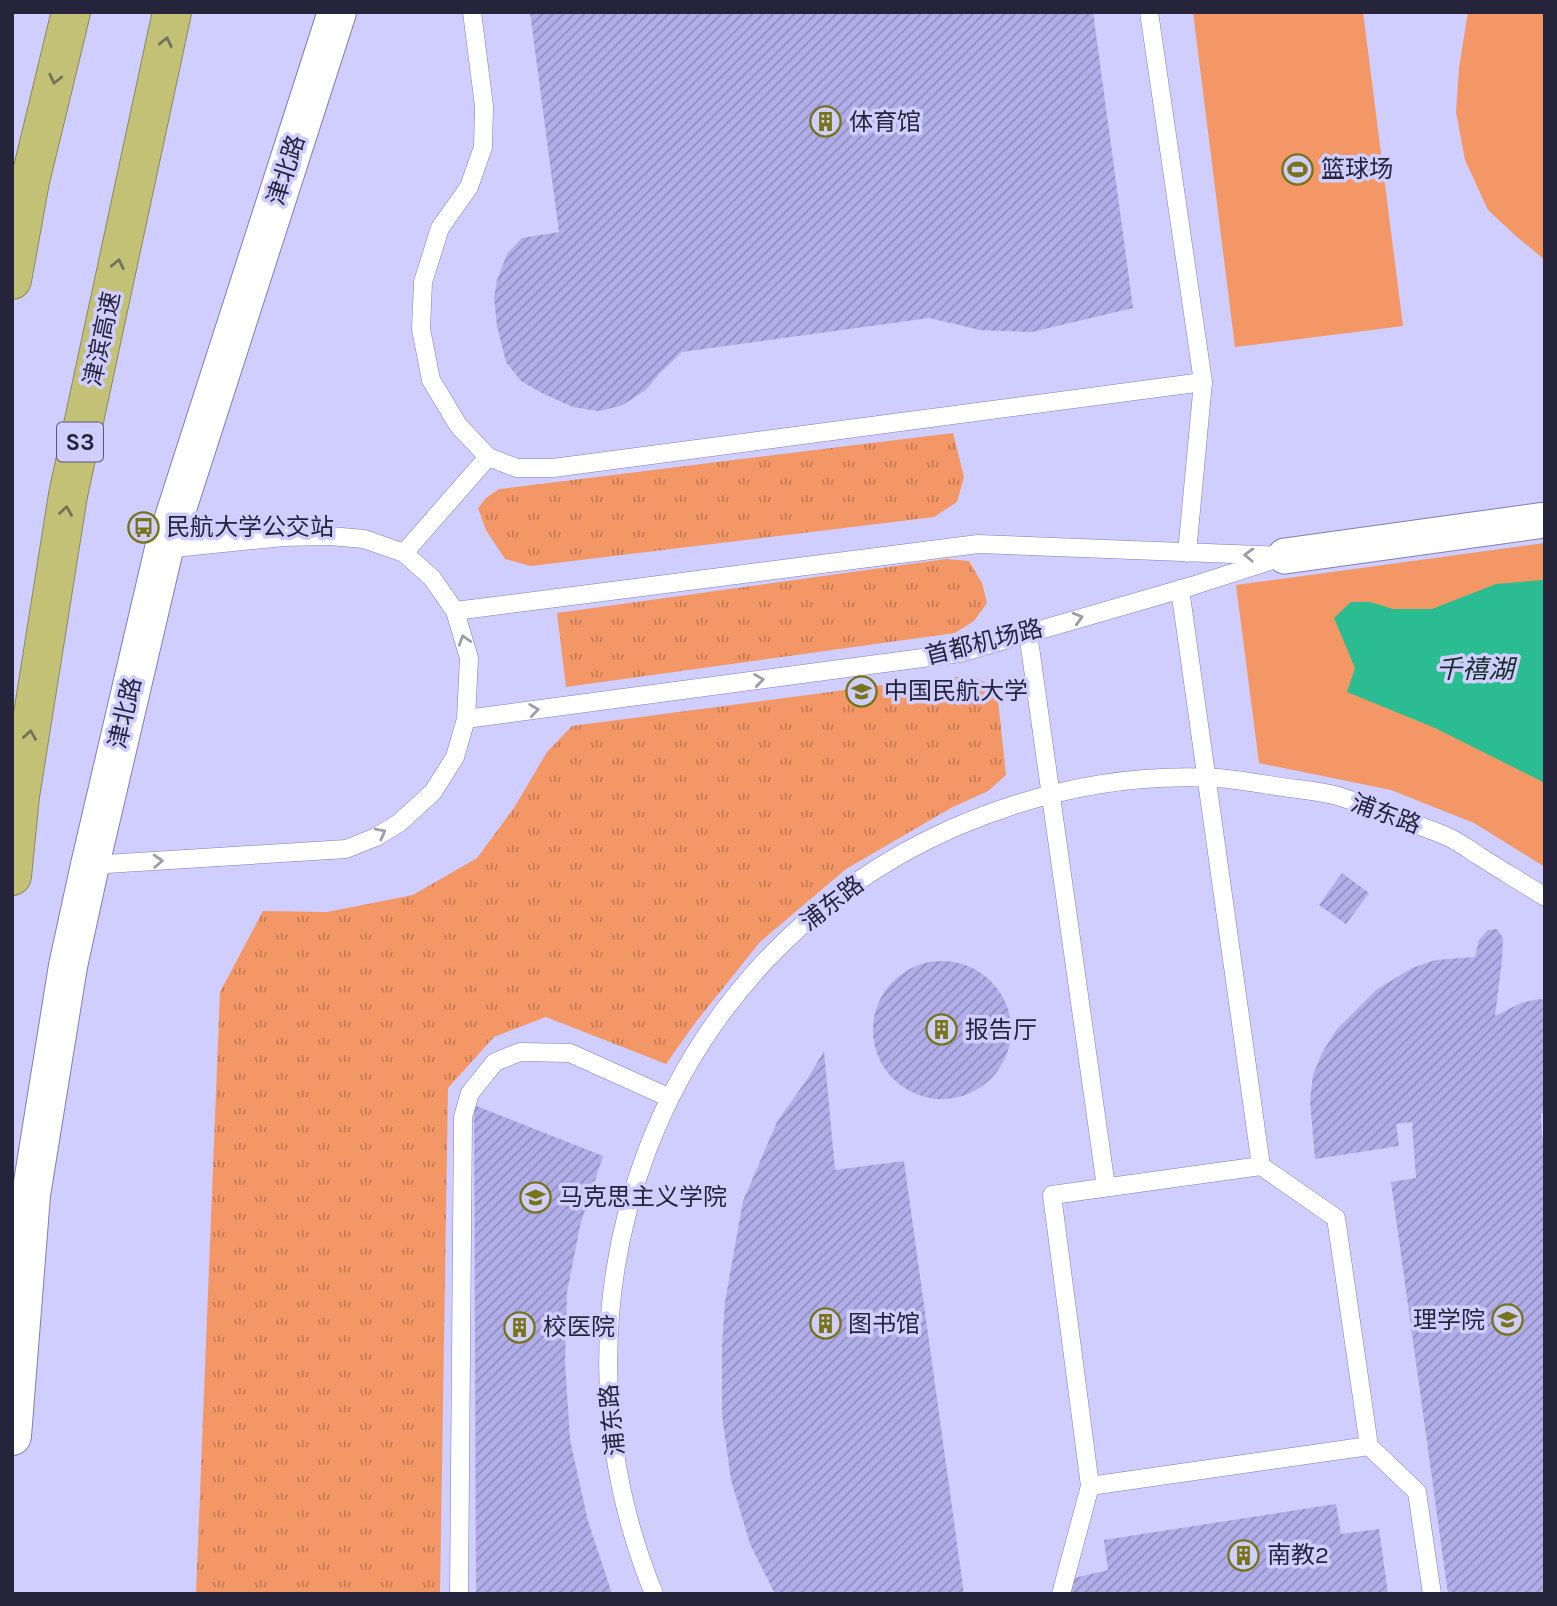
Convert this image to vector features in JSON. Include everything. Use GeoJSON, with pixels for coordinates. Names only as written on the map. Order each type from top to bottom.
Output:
{"type":"FeatureCollection","features":[{"type":"Feature","properties":{"kind":"highway"},"geometry":{"type":"LineString","coordinates":[[12,280],[30,181],[71,12]]}},
{"type":"Feature","properties":{"kind":"highway","name":"津滨高速"},"geometry":{"type":"LineString","coordinates":[[12,876],[20,796],[68,495],[172,12]]}},
{"type":"Feature","properties":{"kind":"street","name":"津北路"},"geometry":{"type":"LineString","coordinates":[[12,1436],[31,1195],[68,966],[90,865],[164,549],[337,12]]}},
{"type":"Feature","properties":{"kind":"street","name":"首都机场路"},"geometry":{"type":"LineString","coordinates":[[1285,556],[1545,520]]}},
{"type":"Feature","properties":{"kind":"lane"},"geometry":{"type":"LineString","coordinates":[[472,12],[484,106],[484,147],[469,187],[440,228],[423,282],[421,329],[431,380],[458,425],[488,457],[517,468],[553,468],[1203,382]]}},
{"type":"Feature","properties":{"kind":"lane"},"geometry":{"type":"LineString","coordinates":[[1149,12],[1203,382],[1187,553]]}},
{"type":"Feature","properties":{"kind":"lane"},"geometry":{"type":"LineString","coordinates":[[404,553],[488,457]]}},
{"type":"Feature","properties":{"kind":"lane"},"geometry":{"type":"LineString","coordinates":[[90,865],[346,849],[376,837],[399,823],[433,792],[455,757],[466,719],[469,658],[455,611],[432,578],[404,553],[364,539],[330,536],[283,537],[164,549]]}},
{"type":"Feature","properties":{"kind":"lane","name":"首都机场路"},"geometry":{"type":"LineString","coordinates":[[455,611],[978,544],[1285,556]]}},
{"type":"Feature","properties":{"kind":"lane","name":"首都机场路"},"geometry":{"type":"LineString","coordinates":[[466,719],[960,653],[1285,556]]}},
{"type":"Feature","properties":{"kind":"lane"},"geometry":{"type":"LineString","coordinates":[[1180,589],[1261,1166]]}},
{"type":"Feature","properties":{"kind":"lane"},"geometry":{"type":"LineString","coordinates":[[1028,633],[1106,1187]]}},
{"type":"Feature","properties":{"kind":"lane","name":"浦东路"},"geometry":{"type":"LineString","coordinates":[[654,1594],[631,1530],[616,1466],[609,1414],[608,1335],[611,1296],[625,1219],[649,1144],[670,1098],[704,1040],[726,1008],[777,949],[836,898],[901,854],[972,820],[1009,806],[1089,785],[1174,777],[1220,778],[1336,795],[1448,837],[1545,897]]}},
{"type":"Feature","properties":{"kind":"lane"},"geometry":{"type":"LineString","coordinates":[[458,1594],[463,1117],[470,1093],[495,1062],[520,1052],[570,1052],[670,1098]]}},
{"type":"Feature","properties":{"kind":"lane"},"geometry":{"type":"LineString","coordinates":[[1061,1594],[1090,1486],[1052,1195],[1261,1166],[1336,1218],[1369,1446],[1417,1492],[1432,1594]]}},
{"type":"Feature","properties":{"kind":"lane"},"geometry":{"type":"LineString","coordinates":[[1090,1486],[1369,1446]]}},
{"type":"Feature","properties":{"kind":"green space","name":"篮球场"},"geometry":{"type":"Polygon","coordinates":[[[1193,12],[1363,12],[1403,326],[1235,347],[1193,12]]]}},
{"type":"Feature","properties":{"kind":"green space"},"geometry":{"type":"Polygon","coordinates":[[[1468,12],[1545,12],[1545,260],[1488,210],[1465,160],[1456,112],[1459,68],[1468,12]]]}},
{"type":"Feature","properties":{"kind":"green space"},"geometry":{"type":"Polygon","coordinates":[[[953,433],[964,477],[957,502],[934,517],[531,566],[505,559],[486,530],[478,508],[499,489],[953,433]]]}},
{"type":"Feature","properties":{"kind":"green space"},"geometry":{"type":"Polygon","coordinates":[[[1545,543],[1545,867],[1474,823],[1391,790],[1259,763],[1236,585],[1545,543]]]}},
{"type":"Feature","properties":{"kind":"green space"},"geometry":{"type":"Polygon","coordinates":[[[946,559],[969,561],[982,583],[987,603],[974,621],[955,633],[566,687],[557,613],[946,559]]]}},
{"type":"Feature","properties":{"kind":"green space"},"geometry":{"type":"Polygon","coordinates":[[[943,677],[981,680],[997,691],[1006,775],[988,791],[951,808],[846,869],[760,942],[666,1064],[546,1017],[494,1037],[448,1088],[440,1594],[196,1594],[220,992],[263,911],[327,912],[413,895],[477,858],[514,808],[547,752],[572,726],[943,677]]]}},
{"type":"Feature","properties":{"kind":"water","name":"千禧湖"},"geometry":{"type":"Polygon","coordinates":[[[1542,580],[1545,583],[1545,783],[1435,728],[1347,692],[1355,668],[1334,618],[1351,602],[1370,602],[1393,609],[1432,609],[1496,584],[1542,580]]]}},
{"type":"Feature","properties":{"kind":"building","name":"体育馆"},"geometry":{"type":"Polygon","coordinates":[[[530,12],[1093,12],[1133,308],[1032,332],[980,330],[929,318],[682,352],[646,390],[621,406],[598,411],[573,407],[542,393],[521,381],[506,362],[497,326],[494,298],[497,280],[507,254],[522,238],[559,232],[530,12]]]}},
{"type":"Feature","properties":{"kind":"building"},"geometry":{"type":"Polygon","coordinates":[[[1342,873],[1369,893],[1346,924],[1319,905],[1342,873]]]}},
{"type":"Feature","properties":{"kind":"building"},"geometry":{"type":"Polygon","coordinates":[[[1497,929],[1503,938],[1495,1016],[1521,1003],[1545,1000],[1545,1111],[1541,1114],[1542,1137],[1545,1137],[1545,1594],[1448,1594],[1391,1182],[1416,1178],[1412,1122],[1396,1124],[1399,1146],[1315,1159],[1310,1101],[1313,1075],[1322,1053],[1337,1029],[1376,990],[1412,968],[1436,960],[1475,957],[1479,940],[1488,930],[1497,929]]]}},
{"type":"Feature","properties":{"kind":"building","name":"报告厅"},"geometry":{"type":"Polygon","coordinates":[[[942,961],[968,966],[991,981],[1006,1004],[1011,1030],[1006,1056],[991,1079],[968,1094],[942,1099],[916,1094],[893,1079],[878,1056],[873,1030],[878,1004],[893,981],[916,966],[942,961]]]}},
{"type":"Feature","properties":{"kind":"building","name":"图书馆"},"geometry":{"type":"Polygon","coordinates":[[[824,1051],[835,1170],[904,1161],[964,1594],[775,1594],[750,1544],[731,1480],[722,1415],[722,1345],[725,1302],[743,1201],[777,1122],[824,1051]]]}},
{"type":"Feature","properties":{"kind":"building","name":"校医院"},"geometry":{"type":"Polygon","coordinates":[[[474,1105],[603,1156],[580,1226],[567,1292],[565,1362],[570,1440],[588,1521],[612,1594],[476,1594],[474,1105]]]}},
{"type":"Feature","properties":{"kind":"building","name":"南教2"},"geometry":{"type":"Polygon","coordinates":[[[1336,1504],[1341,1534],[1379,1529],[1388,1594],[1068,1594],[1066,1580],[1108,1570],[1104,1540],[1336,1504]]]}},
{"type":"Feature","properties":{"kind":"place","name":"体育馆"},"geometry":{"type":"Point","coordinates":[826,122]}},
{"type":"Feature","properties":{"kind":"place","name":"篮球场"},"geometry":{"type":"Point","coordinates":[1298,169]}},
{"type":"Feature","properties":{"kind":"place","name":"民航大学公交站"},"geometry":{"type":"Point","coordinates":[143,527]}},
{"type":"Feature","properties":{"kind":"place","name":"中国民航大学"},"geometry":{"type":"Point","coordinates":[861,691]}},
{"type":"Feature","properties":{"kind":"place","name":"报告厅"},"geometry":{"type":"Point","coordinates":[942,1030]}},
{"type":"Feature","properties":{"kind":"place","name":"马克思主义学院"},"geometry":{"type":"Point","coordinates":[536,1197]}},
{"type":"Feature","properties":{"kind":"place","name":"理学院"},"geometry":{"type":"Point","coordinates":[1508,1320]}},
{"type":"Feature","properties":{"kind":"place","name":"图书馆"},"geometry":{"type":"Point","coordinates":[825,1324]}},
{"type":"Feature","properties":{"kind":"place","name":"校医院"},"geometry":{"type":"Point","coordinates":[520,1327]}},
{"type":"Feature","properties":{"kind":"place","name":"南教2"},"geometry":{"type":"Point","coordinates":[1244,1555]}}]}
